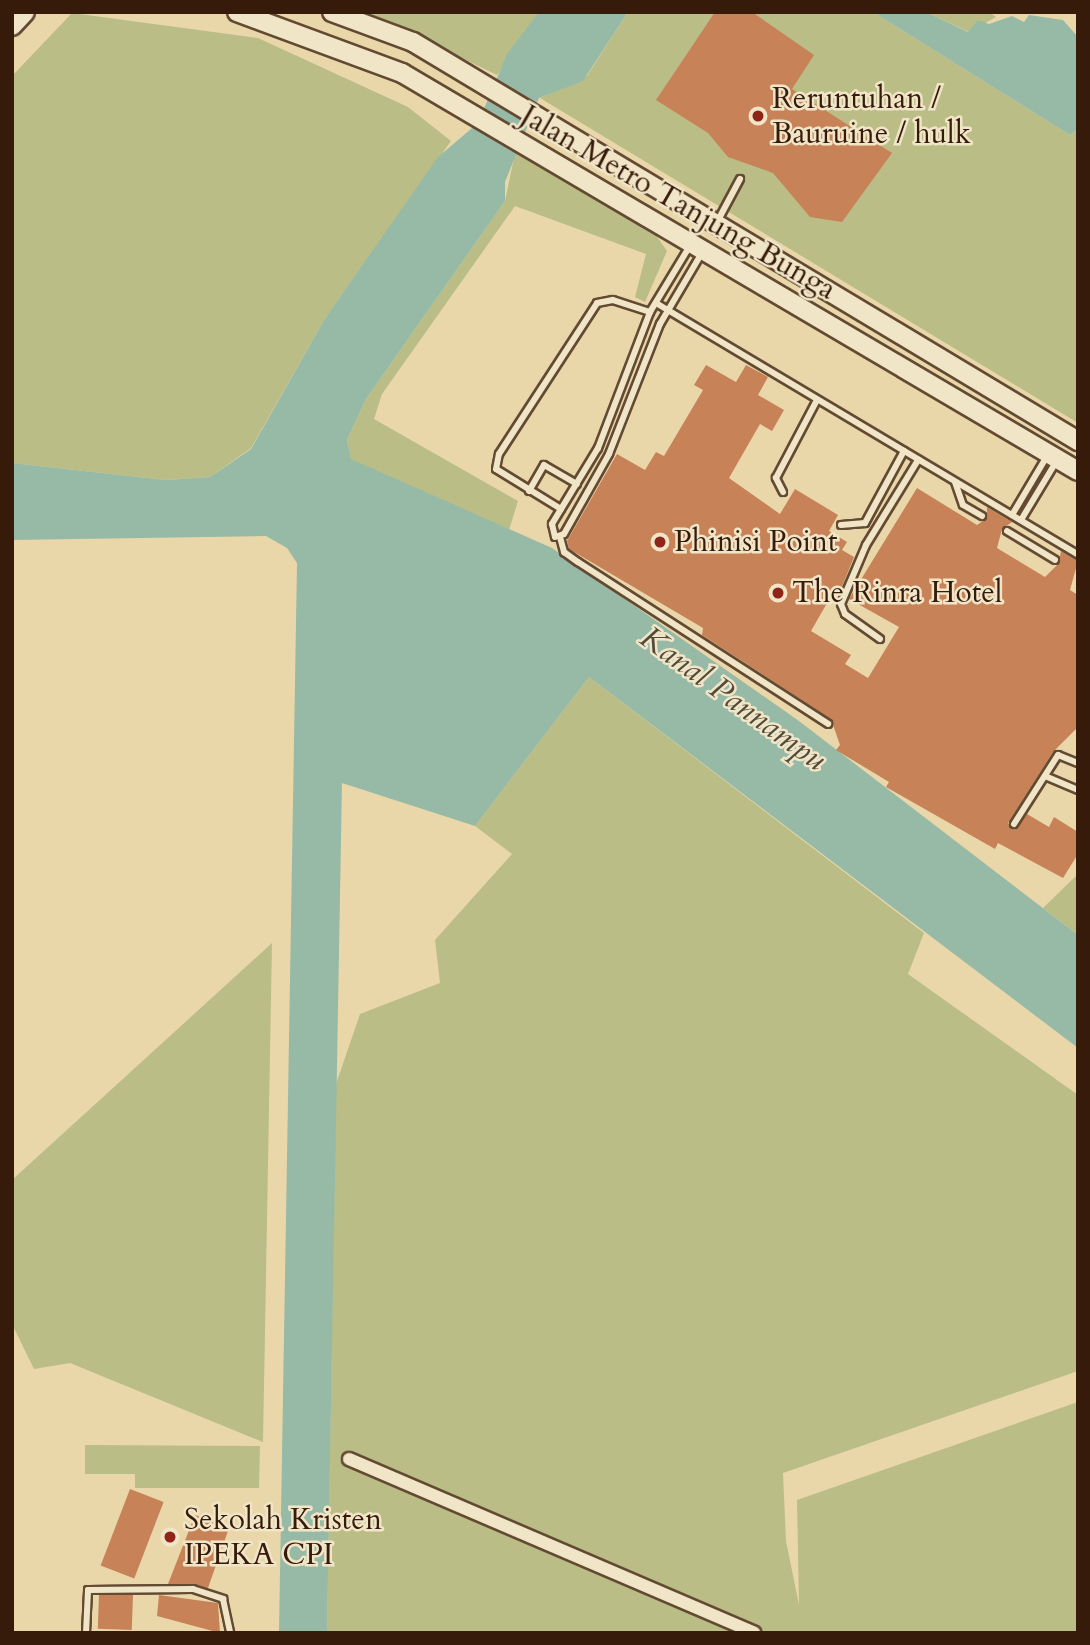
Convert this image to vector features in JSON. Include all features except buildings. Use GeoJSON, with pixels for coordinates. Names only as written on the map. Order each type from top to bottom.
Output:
{"type":"FeatureCollection","features":[{"type":"Feature","properties":{"kind":"main road"},"geometry":{"type":"LineString","coordinates":[[12,26],[25,12]]}},
{"type":"Feature","properties":{"kind":"main road","name":"Jalan Metro Tanjung Bunga"},"geometry":{"type":"LineString","coordinates":[[237,12],[345,47],[473,115],[1078,471]]}},
{"type":"Feature","properties":{"kind":"main road","name":"Jalan Metro Tanjung Bunga"},"geometry":{"type":"LineString","coordinates":[[337,13],[413,42],[1072,437]]}},
{"type":"Feature","properties":{"kind":"main road"},"geometry":{"type":"LineString","coordinates":[[1053,457],[1072,437]]}},
{"type":"Feature","properties":{"kind":"street"},"geometry":{"type":"LineString","coordinates":[[349,1459],[749,1631]]}},
{"type":"Feature","properties":{"kind":"lane"},"geometry":{"type":"LineString","coordinates":[[715,225],[740,179]]}},
{"type":"Feature","properties":{"kind":"lane"},"geometry":{"type":"LineString","coordinates":[[698,246],[650,312],[614,409],[577,484],[550,529],[560,537],[564,551],[578,562],[828,724]]}},
{"type":"Feature","properties":{"kind":"lane"},"geometry":{"type":"LineString","coordinates":[[560,537],[624,414],[667,310],[698,246]]}},
{"type":"Feature","properties":{"kind":"lane"},"geometry":{"type":"LineString","coordinates":[[561,509],[529,491],[495,466],[581,324],[604,299],[650,312]]}},
{"type":"Feature","properties":{"kind":"lane"},"geometry":{"type":"LineString","coordinates":[[656,303],[1078,555]]}},
{"type":"Feature","properties":{"kind":"lane"},"geometry":{"type":"LineString","coordinates":[[783,492],[776,478],[817,400]]}},
{"type":"Feature","properties":{"kind":"lane"},"geometry":{"type":"LineString","coordinates":[[614,409],[624,414]]}},
{"type":"Feature","properties":{"kind":"lane"},"geometry":{"type":"LineString","coordinates":[[841,525],[865,523],[904,451]]}},
{"type":"Feature","properties":{"kind":"lane"},"geometry":{"type":"LineString","coordinates":[[1012,515],[1053,457]]}},
{"type":"Feature","properties":{"kind":"lane"},"geometry":{"type":"LineString","coordinates":[[1021,520],[1053,457]]}},
{"type":"Feature","properties":{"kind":"lane"},"geometry":{"type":"LineString","coordinates":[[880,639],[845,614],[841,604],[866,545],[918,460]]}},
{"type":"Feature","properties":{"kind":"lane"},"geometry":{"type":"LineString","coordinates":[[529,491],[544,465],[577,484]]}},
{"type":"Feature","properties":{"kind":"lane"},"geometry":{"type":"LineString","coordinates":[[955,481],[963,505],[982,516]]}},
{"type":"Feature","properties":{"kind":"lane"},"geometry":{"type":"LineString","coordinates":[[1007,531],[1055,560]]}},
{"type":"Feature","properties":{"kind":"lane"},"geometry":{"type":"LineString","coordinates":[[1014,824],[1058,755],[1078,763]]}},
{"type":"Feature","properties":{"kind":"lane"},"geometry":{"type":"LineString","coordinates":[[1045,776],[1078,790]]}},
{"type":"Feature","properties":{"kind":"lane"},"geometry":{"type":"LineString","coordinates":[[86,1633],[88,1590],[193,1589],[223,1599],[230,1633]]}},
{"type":"Feature","properties":{"kind":"green space"},"geometry":{"type":"Polygon","coordinates":[[[367,12],[539,12],[497,75],[367,12]]]}},
{"type":"Feature","properties":{"kind":"green space"},"geometry":{"type":"Polygon","coordinates":[[[628,12],[873,12],[1070,135],[1078,129],[1078,423],[540,98],[587,76],[628,12]]]}},
{"type":"Feature","properties":{"kind":"green space"},"geometry":{"type":"Polygon","coordinates":[[[926,12],[989,12],[996,17],[969,32],[926,12]]]}},
{"type":"Feature","properties":{"kind":"green space"},"geometry":{"type":"Polygon","coordinates":[[[72,13],[258,38],[408,107],[451,141],[324,320],[251,448],[210,477],[166,480],[12,463],[12,76],[72,13]]]}},
{"type":"Feature","properties":{"kind":"green space"},"geometry":{"type":"Polygon","coordinates":[[[515,153],[655,234],[667,251],[645,302],[635,297],[646,254],[515,206],[382,394],[374,419],[518,501],[509,530],[351,460],[347,440],[366,399],[505,201],[515,153]]]}},
{"type":"Feature","properties":{"kind":"green space"},"geometry":{"type":"Polygon","coordinates":[[[589,677],[924,933],[908,974],[1078,1095],[1078,1371],[783,1473],[786,1541],[799,1605],[797,1500],[1078,1402],[1078,1633],[327,1633],[336,1084],[360,1014],[440,983],[435,940],[512,854],[475,826],[589,677]]]}},
{"type":"Feature","properties":{"kind":"green space"},"geometry":{"type":"Polygon","coordinates":[[[1078,874],[1078,935],[1043,908],[1078,874]]]}},
{"type":"Feature","properties":{"kind":"green space"},"geometry":{"type":"Polygon","coordinates":[[[272,943],[263,1442],[70,1363],[34,1369],[12,1324],[12,1180],[272,943]]]}},
{"type":"Feature","properties":{"kind":"green space"},"geometry":{"type":"Polygon","coordinates":[[[85,1445],[260,1446],[259,1488],[135,1488],[135,1474],[85,1474],[85,1445]]]}},
{"type":"Feature","properties":{"kind":"water","name":"Kanal Pannampu"},"geometry":{"type":"Polygon","coordinates":[[[539,12],[628,12],[583,81],[539,98],[505,182],[505,201],[366,399],[347,440],[351,459],[552,548],[799,721],[1078,935],[1078,1048],[589,677],[475,826],[342,783],[327,1633],[279,1633],[297,563],[287,548],[266,536],[12,540],[12,463],[166,480],[210,477],[251,449],[324,320],[438,157],[478,123],[507,54],[539,12]]]}},
{"type":"Feature","properties":{"kind":"water"},"geometry":{"type":"Polygon","coordinates":[[[873,12],[926,12],[968,32],[978,20],[989,24],[1012,16],[1024,22],[1029,15],[1063,20],[1078,37],[1078,129],[1070,135],[873,12]]]}},
{"type":"Feature","properties":{"kind":"place","name":"Reruntuhan / Bauruine / hulk"},"geometry":{"type":"Point","coordinates":[758,116]}},
{"type":"Feature","properties":{"kind":"place","name":"Phinisi Point"},"geometry":{"type":"Point","coordinates":[660,542]}},
{"type":"Feature","properties":{"kind":"place","name":"The Rinra Hotel"},"geometry":{"type":"Point","coordinates":[778,593]}},
{"type":"Feature","properties":{"kind":"place","name":"Sekolah Kristen IPEKA CPI"},"geometry":{"type":"Point","coordinates":[170,1537]}}]}
